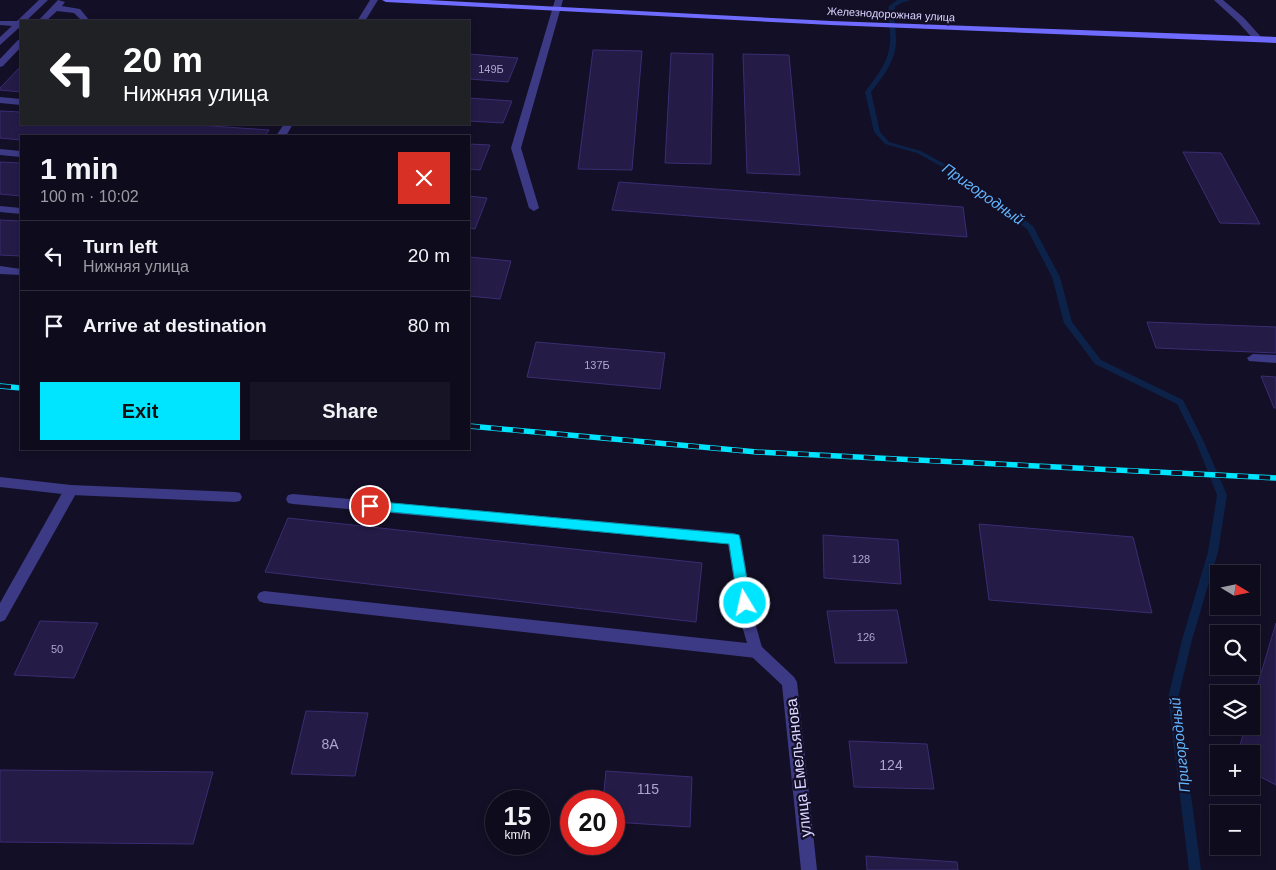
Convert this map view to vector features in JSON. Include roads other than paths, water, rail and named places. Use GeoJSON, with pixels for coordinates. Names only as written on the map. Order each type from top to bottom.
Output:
{"type":"FeatureCollection","features":[{"type":"Feature","properties":{"kind":"main road","name":"Железнодорожная улица"},"geometry":{"type":"LineString","coordinates":[[386,0],[930,28],[1276,40]]}},
{"type":"Feature","properties":{"kind":"street"},"geometry":{"type":"LineString","coordinates":[[23,20],[44,0]]}},
{"type":"Feature","properties":{"kind":"street"},"geometry":{"type":"LineString","coordinates":[[43,20],[62,0]]}},
{"type":"Feature","properties":{"kind":"street"},"geometry":{"type":"LineString","coordinates":[[362,20],[374,0]]}},
{"type":"Feature","properties":{"kind":"street"},"geometry":{"type":"LineString","coordinates":[[534,208],[516,148],[559,0]]}},
{"type":"Feature","properties":{"kind":"street"},"geometry":{"type":"LineString","coordinates":[[1218,0],[1241,20],[1259,40]]}},
{"type":"Feature","properties":{"kind":"street"},"geometry":{"type":"LineString","coordinates":[[55,8],[78,10],[86,20]]}},
{"type":"Feature","properties":{"kind":"street"},"geometry":{"type":"LineString","coordinates":[[0,23],[20,22]]}},
{"type":"Feature","properties":{"kind":"street"},"geometry":{"type":"LineString","coordinates":[[0,42],[20,23]]}},
{"type":"Feature","properties":{"kind":"street"},"geometry":{"type":"LineString","coordinates":[[3,60],[20,43]]}},
{"type":"Feature","properties":{"kind":"street"},"geometry":{"type":"LineString","coordinates":[[3,60],[20,58]]}},
{"type":"Feature","properties":{"kind":"street"},"geometry":{"type":"LineString","coordinates":[[0,100],[20,102]]}},
{"type":"Feature","properties":{"kind":"street"},"geometry":{"type":"LineString","coordinates":[[0,152],[20,154]]}},
{"type":"Feature","properties":{"kind":"street"},"geometry":{"type":"LineString","coordinates":[[0,209],[20,211]]}},
{"type":"Feature","properties":{"kind":"street"},"geometry":{"type":"LineString","coordinates":[[0,270],[20,272]]}},
{"type":"Feature","properties":{"kind":"street"},"geometry":{"type":"LineString","coordinates":[[1253,358],[1276,359]]}},
{"type":"Feature","properties":{"kind":"street"},"geometry":{"type":"LineString","coordinates":[[0,482],[71,490],[235,497]]}},
{"type":"Feature","properties":{"kind":"street"},"geometry":{"type":"LineString","coordinates":[[0,616],[71,490]]}},
{"type":"Feature","properties":{"kind":"street"},"geometry":{"type":"LineString","coordinates":[[264,597],[756,651],[747,619],[734,539],[293,498]]}},
{"type":"Feature","properties":{"kind":"street","name":"улица Емельянова"},"geometry":{"type":"LineString","coordinates":[[756,651],[790,682],[809,870]]}},
{"type":"Feature","properties":{"kind":"waterway","name":"Пригородный"},"geometry":{"type":"LineString","coordinates":[[908,0],[899,1],[892,6],[892,52],[884,70],[868,92],[877,132],[887,143],[919,152],[959,174],[1030,228],[1056,277],[1068,323],[1098,362],[1180,402],[1200,442],[1222,495],[1213,552],[1187,640],[1173,698],[1195,870]]}},
{"type":"Feature","properties":{"kind":"railway"},"geometry":{"type":"LineString","coordinates":[[0,386],[20,388]]}},
{"type":"Feature","properties":{"kind":"railway"},"geometry":{"type":"LineString","coordinates":[[470,426],[757,452],[1276,478]]}}]}
